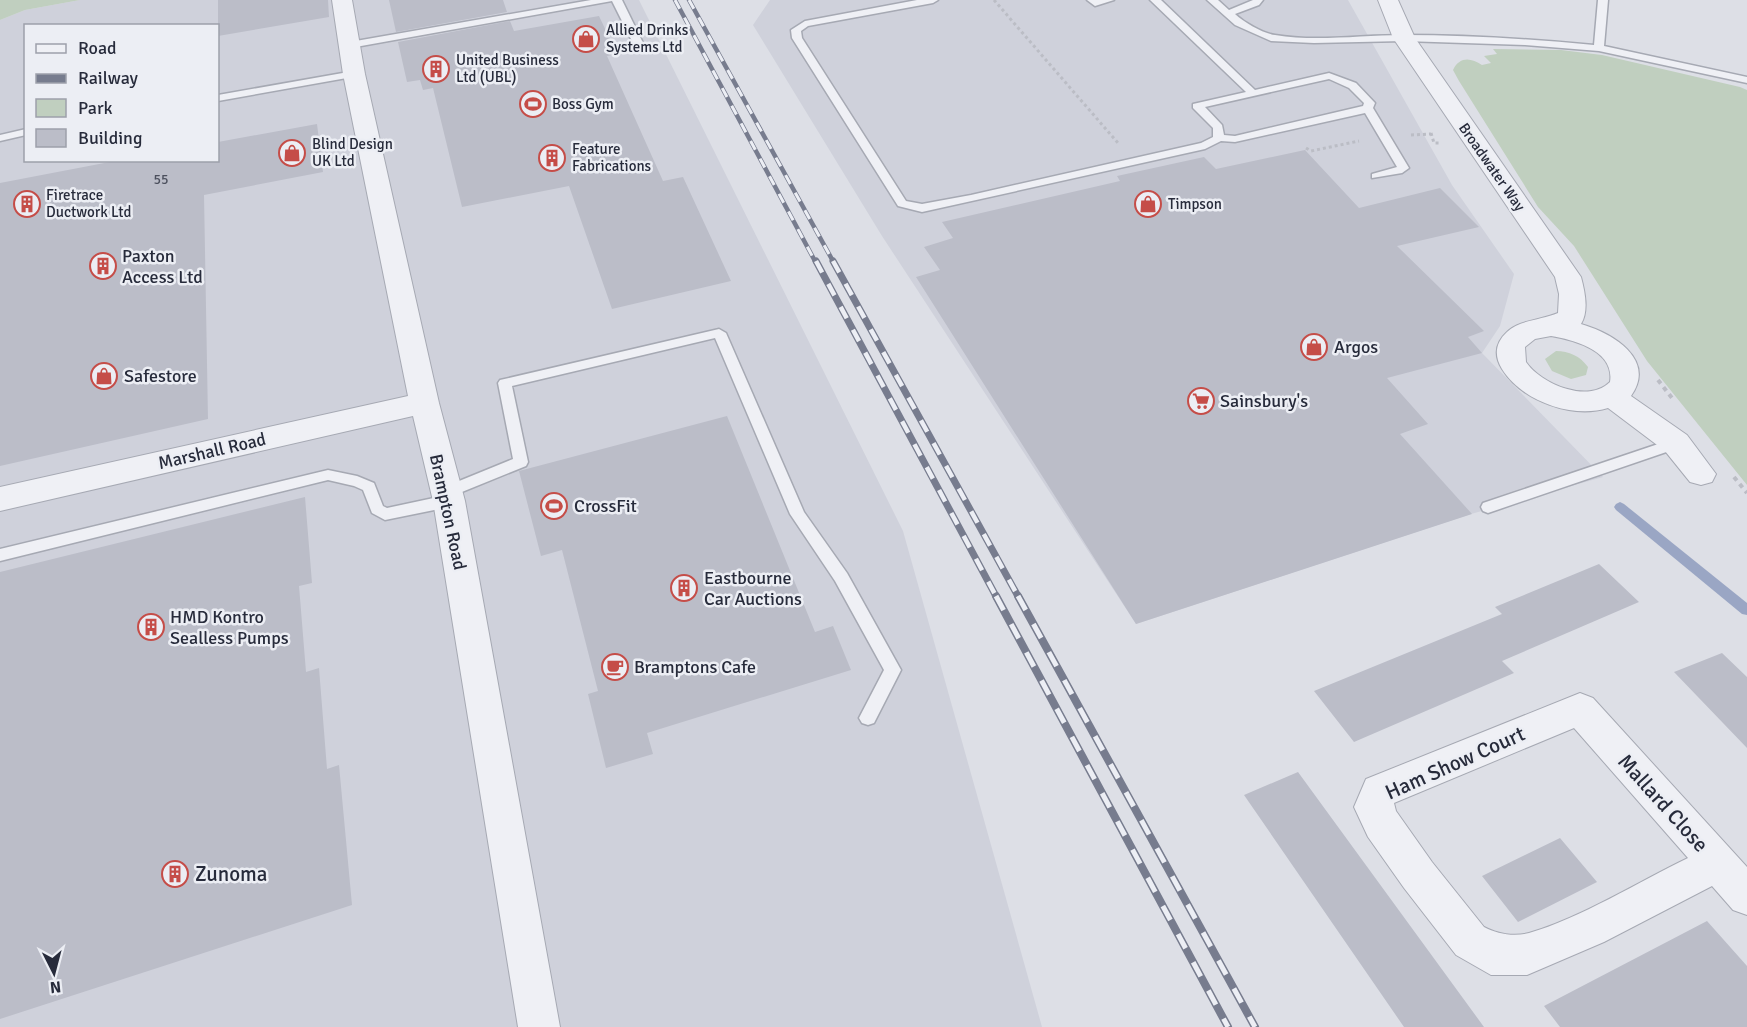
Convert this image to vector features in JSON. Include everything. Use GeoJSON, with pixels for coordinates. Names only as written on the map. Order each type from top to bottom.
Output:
{"type":"FeatureCollection","features":[{"type":"Feature","properties":{"kind":"street","name":"Brampton Road"},"geometry":{"type":"LineString","coordinates":[[342,0],[352,59],[424,403],[448,496],[539,1027]]}},
{"type":"Feature","properties":{"kind":"street","name":"Broadwater Way"},"geometry":{"type":"LineString","coordinates":[[1388,0],[1404,38],[1568,277],[1572,294],[1571,318],[1551,327]]}},
{"type":"Feature","properties":{"kind":"street","name":"Broadwater Way"},"geometry":{"type":"LineString","coordinates":[[1551,327],[1569,329],[1587,335],[1616,355],[1623,367],[1626,379],[1622,389],[1612,397],[1590,401],[1563,398],[1537,387],[1518,371],[1512,360],[1510,349],[1514,339],[1523,332],[1551,327]]}},
{"type":"Feature","properties":{"kind":"street"},"geometry":{"type":"LineString","coordinates":[[1612,397],[1676,443],[1701,474]]}},
{"type":"Feature","properties":{"kind":"street","name":"Marshall Road"},"geometry":{"type":"LineString","coordinates":[[0,499],[424,403]]}},
{"type":"Feature","properties":{"kind":"street","name":"Ham Show Court"},"geometry":{"type":"LineString","coordinates":[[1580,709],[1379,792],[1373,807],[1382,824],[1470,941],[1491,954],[1527,954],[1590,928],[1717,863]]}},
{"type":"Feature","properties":{"kind":"street","name":"Mallard Close"},"geometry":{"type":"LineString","coordinates":[[1580,709],[1747,896]]}},
{"type":"Feature","properties":{"kind":"lane"},"geometry":{"type":"LineString","coordinates":[[219,98],[352,59],[608,0]]}},
{"type":"Feature","properties":{"kind":"lane"},"geometry":{"type":"LineString","coordinates":[[617,0],[639,45]]}},
{"type":"Feature","properties":{"kind":"lane"},"geometry":{"type":"LineString","coordinates":[[933,0],[805,24],[796,30],[796,38],[902,203],[922,208],[1135,163],[1205,146],[1219,138],[1235,139],[1368,108]]}},
{"type":"Feature","properties":{"kind":"lane"},"geometry":{"type":"LineString","coordinates":[[1092,0],[1095,3],[1109,0]]}},
{"type":"Feature","properties":{"kind":"lane"},"geometry":{"type":"LineString","coordinates":[[1155,0],[1253,93]]}},
{"type":"Feature","properties":{"kind":"lane"},"geometry":{"type":"LineString","coordinates":[[1212,0],[1239,23],[1271,38],[1314,40],[1404,38],[1526,42],[1599,48],[1747,80]]}},
{"type":"Feature","properties":{"kind":"lane"},"geometry":{"type":"LineString","coordinates":[[1229,13],[1256,3],[1258,0]]}},
{"type":"Feature","properties":{"kind":"lane"},"geometry":{"type":"LineString","coordinates":[[1599,48],[1603,0]]}},
{"type":"Feature","properties":{"kind":"lane"},"geometry":{"type":"LineString","coordinates":[[1219,138],[1218,127],[1197,106],[1329,76],[1353,84],[1370,104],[1368,108],[1403,168],[1376,176]]}},
{"type":"Feature","properties":{"kind":"lane"},"geometry":{"type":"LineString","coordinates":[[0,138],[24,132]]}},
{"type":"Feature","properties":{"kind":"lane"},"geometry":{"type":"LineString","coordinates":[[0,555],[328,475],[357,481],[369,487],[376,509],[385,513],[448,496],[521,462],[505,383],[719,333],[798,514],[841,577],[893,670],[868,718]]}},
{"type":"Feature","properties":{"kind":"lane"},"geometry":{"type":"LineString","coordinates":[[1488,507],[1676,443]]}},
{"type":"Feature","properties":{"kind":"path"},"geometry":{"type":"LineString","coordinates":[[994,0],[1135,163]]}},
{"type":"Feature","properties":{"kind":"path"},"geometry":{"type":"LineString","coordinates":[[1305,148],[1311,151],[1385,136],[1431,134],[1434,143]]}},
{"type":"Feature","properties":{"kind":"path"},"geometry":{"type":"LineString","coordinates":[[1740,485],[1747,493]]}},
{"type":"Feature","properties":{"kind":"shaded area"},"geometry":{"type":"Polygon","coordinates":[[[80,0],[639,0],[903,531],[1042,1027],[0,1027],[0,20],[25,10],[80,0]]]}},
{"type":"Feature","properties":{"kind":"shaded area"},"geometry":{"type":"Polygon","coordinates":[[[770,0],[1348,0],[1452,185],[1514,274],[1500,326],[1482,353],[1603,477],[1471,514],[1136,624],[882,236],[753,25],[770,0]]]}},
{"type":"Feature","properties":{"kind":"green space"},"geometry":{"type":"Polygon","coordinates":[[[0,0],[80,0],[25,10],[0,20],[0,0]]]}},
{"type":"Feature","properties":{"kind":"green space"},"geometry":{"type":"Polygon","coordinates":[[[1493,49],[1561,50],[1602,55],[1747,90],[1747,485],[1647,361],[1574,246],[1538,207],[1459,81],[1453,70],[1459,62],[1474,61],[1482,65],[1491,63],[1484,56],[1497,54],[1493,49]]]}},
{"type":"Feature","properties":{"kind":"green space"},"geometry":{"type":"Polygon","coordinates":[[[1556,351],[1578,357],[1588,367],[1586,375],[1571,379],[1552,371],[1545,359],[1556,351]]]}},
{"type":"Feature","properties":{"kind":"building"},"geometry":{"type":"Polygon","coordinates":[[[218,0],[328,0],[329,17],[219,36],[218,0]]]}},
{"type":"Feature","properties":{"kind":"building"},"geometry":{"type":"Polygon","coordinates":[[[389,0],[503,0],[507,12],[396,32],[389,0]]]}},
{"type":"Feature","properties":{"kind":"building"},"geometry":{"type":"Polygon","coordinates":[[[599,16],[617,54],[607,56],[663,181],[683,177],[731,281],[612,309],[569,186],[462,207],[433,88],[423,90],[420,80],[407,82],[398,42],[510,21],[514,31],[599,16]]]}},
{"type":"Feature","properties":{"kind":"building"},"geometry":{"type":"Polygon","coordinates":[[[317,124],[323,172],[204,195],[208,419],[0,466],[0,183],[110,162],[219,162],[219,142],[317,124]]]}},
{"type":"Feature","properties":{"kind":"building","name":"Sainsbury's"},"geometry":{"type":"Polygon","coordinates":[[[1305,150],[1359,208],[1440,188],[1479,227],[1397,246],[1484,331],[1468,337],[1482,353],[1387,378],[1428,424],[1400,434],[1472,514],[1136,624],[916,277],[940,270],[924,247],[953,238],[942,222],[1120,181],[1117,176],[1204,157],[1216,169],[1305,150]]]}},
{"type":"Feature","properties":{"kind":"building","name":"Eastbourne Car Auctions"},"geometry":{"type":"Polygon","coordinates":[[[727,416],[815,632],[833,626],[851,670],[647,733],[653,754],[606,768],[588,694],[598,691],[562,550],[541,556],[519,471],[727,416]]]}},
{"type":"Feature","properties":{"kind":"building"},"geometry":{"type":"Polygon","coordinates":[[[305,497],[312,583],[299,586],[306,672],[319,668],[327,769],[339,765],[352,905],[0,1019],[0,572],[305,497]]]}},
{"type":"Feature","properties":{"kind":"building"},"geometry":{"type":"Polygon","coordinates":[[[1599,564],[1639,602],[1502,661],[1514,673],[1354,742],[1314,691],[1502,614],[1495,607],[1599,564]]]}},
{"type":"Feature","properties":{"kind":"building"},"geometry":{"type":"Polygon","coordinates":[[[1722,653],[1747,677],[1747,748],[1674,672],[1722,653]]]}},
{"type":"Feature","properties":{"kind":"building"},"geometry":{"type":"Polygon","coordinates":[[[1298,772],[1484,1027],[1404,1027],[1244,795],[1298,772]]]}},
{"type":"Feature","properties":{"kind":"building"},"geometry":{"type":"Polygon","coordinates":[[[1560,838],[1597,882],[1518,922],[1482,876],[1560,838]]]}},
{"type":"Feature","properties":{"kind":"building"},"geometry":{"type":"Polygon","coordinates":[[[1707,921],[1747,966],[1747,1027],[1560,1027],[1544,1006],[1707,921]]]}},
{"type":"Feature","properties":{"kind":"waterway"},"geometry":{"type":"LineString","coordinates":[[1620,507],[1747,610]]}},
{"type":"Feature","properties":{"kind":"railway"},"geometry":{"type":"LineString","coordinates":[[675,0],[816,263]]}},
{"type":"Feature","properties":{"kind":"railway"},"geometry":{"type":"LineString","coordinates":[[689,0],[834,263]]}},
{"type":"Feature","properties":{"kind":"railway"},"geometry":{"type":"LineString","coordinates":[[816,261],[997,598]]}},
{"type":"Feature","properties":{"kind":"railway"},"geometry":{"type":"LineString","coordinates":[[833,261],[1019,598]]}},
{"type":"Feature","properties":{"kind":"railway"},"geometry":{"type":"LineString","coordinates":[[996,596],[1228,1027]]}},
{"type":"Feature","properties":{"kind":"railway"},"geometry":{"type":"LineString","coordinates":[[1018,596],[1255,1027]]}},
{"type":"Feature","properties":{"kind":"place","name":"Allied Drinks Systems Ltd"},"geometry":{"type":"Point","coordinates":[586,39]}},
{"type":"Feature","properties":{"kind":"place","name":"United Business Ltd (UBL)"},"geometry":{"type":"Point","coordinates":[436,69]}},
{"type":"Feature","properties":{"kind":"place","name":"Boss Gym"},"geometry":{"type":"Point","coordinates":[533,104]}},
{"type":"Feature","properties":{"kind":"place","name":"Blind Design UK Ltd"},"geometry":{"type":"Point","coordinates":[292,153]}},
{"type":"Feature","properties":{"kind":"place","name":"Feature Fabrications"},"geometry":{"type":"Point","coordinates":[552,158]}},
{"type":"Feature","properties":{"kind":"place","name":"Firetrace Ductwork Ltd"},"geometry":{"type":"Point","coordinates":[27,204]}},
{"type":"Feature","properties":{"kind":"place","name":"Timpson"},"geometry":{"type":"Point","coordinates":[1148,204]}},
{"type":"Feature","properties":{"kind":"place","name":"Paxton Access Ltd"},"geometry":{"type":"Point","coordinates":[103,266]}},
{"type":"Feature","properties":{"kind":"place","name":"Argos"},"geometry":{"type":"Point","coordinates":[1314,347]}},
{"type":"Feature","properties":{"kind":"place","name":"Safestore"},"geometry":{"type":"Point","coordinates":[104,376]}},
{"type":"Feature","properties":{"kind":"place","name":"Sainsbury's"},"geometry":{"type":"Point","coordinates":[1201,401]}},
{"type":"Feature","properties":{"kind":"place","name":"CrossFit"},"geometry":{"type":"Point","coordinates":[554,506]}},
{"type":"Feature","properties":{"kind":"place","name":"Eastbourne Car Auctions"},"geometry":{"type":"Point","coordinates":[684,588]}},
{"type":"Feature","properties":{"kind":"place","name":"HMD Kontro Sealless Pumps"},"geometry":{"type":"Point","coordinates":[151,627]}},
{"type":"Feature","properties":{"kind":"place","name":"Bramptons Cafe"},"geometry":{"type":"Point","coordinates":[615,667]}},
{"type":"Feature","properties":{"kind":"place","name":"Zunoma"},"geometry":{"type":"Point","coordinates":[175,874]}}]}
